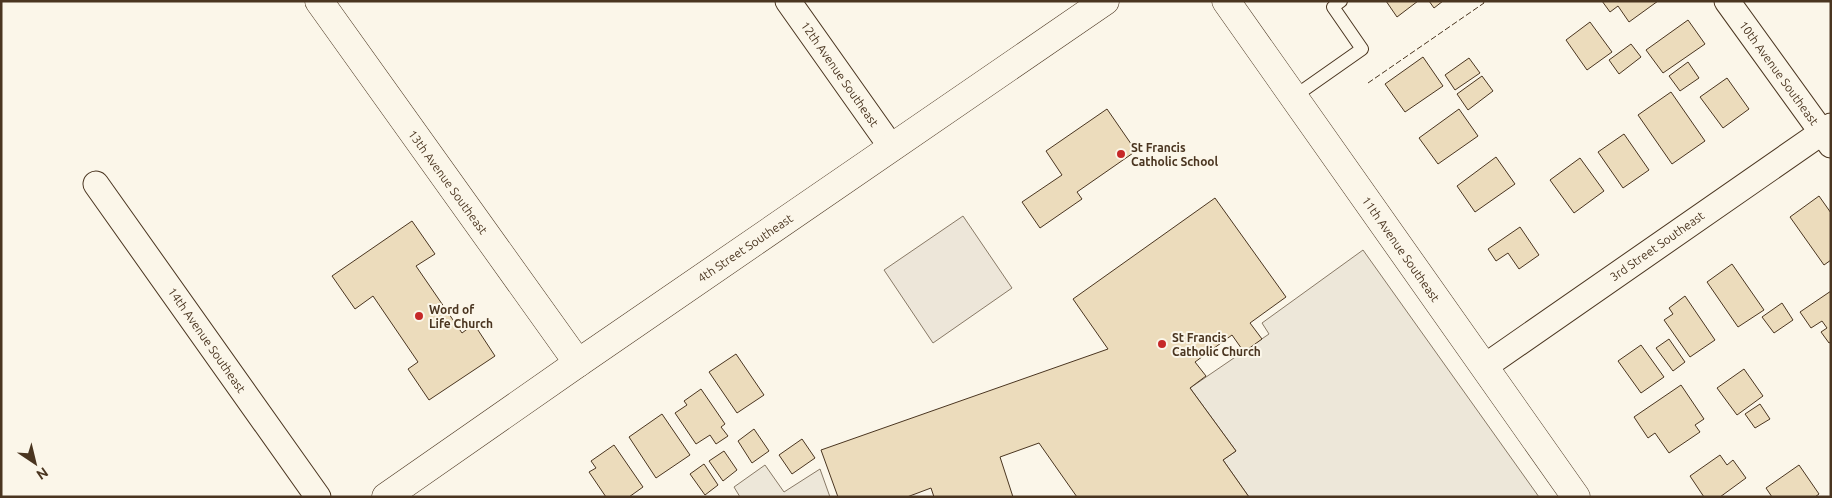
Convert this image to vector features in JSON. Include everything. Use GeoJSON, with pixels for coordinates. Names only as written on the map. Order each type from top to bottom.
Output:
{"type":"FeatureCollection","features":[{"type":"Feature","properties":{"kind":"main road","name":"13th Avenue Southeast"},"geometry":{"type":"LineString","coordinates":[[319,1],[578,363]]}},
{"type":"Feature","properties":{"kind":"main road","name":"4th Street Southeast"},"geometry":{"type":"LineString","coordinates":[[386,497],[1106,1]]}},
{"type":"Feature","properties":{"kind":"main road","name":"11th Avenue Southeast"},"geometry":{"type":"LineString","coordinates":[[1226,1],[1295,96],[1576,497]]}},
{"type":"Feature","properties":{"kind":"street","name":"12th Avenue Southeast"},"geometry":{"type":"LineString","coordinates":[[788,1],[892,148]]}},
{"type":"Feature","properties":{"kind":"street","name":"10th Avenue Southeast"},"geometry":{"type":"LineString","coordinates":[[1728,1],[1828,134]]}},
{"type":"Feature","properties":{"kind":"street","name":"3rd Street Southeast"},"geometry":{"type":"LineString","coordinates":[[1484,367],[1828,134]]}},
{"type":"Feature","properties":{"kind":"street","name":"14th Avenue Southeast"},"geometry":{"type":"LineString","coordinates":[[96,184],[318,497]]}},
{"type":"Feature","properties":{"kind":"lane"},"geometry":{"type":"LineString","coordinates":[[1295,96],[1362,49],[1334,3]]}},
{"type":"Feature","properties":{"kind":"shaded area"},"geometry":{"type":"Polygon","coordinates":[[[963,216],[1012,288],[933,343],[884,270],[963,216]]]}},
{"type":"Feature","properties":{"kind":"shaded area"},"geometry":{"type":"Polygon","coordinates":[[[1363,250],[1539,497],[1249,497],[1223,460],[1236,451],[1190,388],[1269,334],[1262,323],[1363,250]]]}},
{"type":"Feature","properties":{"kind":"shaded area"},"geometry":{"type":"Polygon","coordinates":[[[765,465],[784,492],[820,469],[830,497],[740,497],[734,487],[765,465]]]}},
{"type":"Feature","properties":{"kind":"building"},"geometry":{"type":"Polygon","coordinates":[[[1386,1],[1418,1],[1397,17],[1386,1]]]}},
{"type":"Feature","properties":{"kind":"building"},"geometry":{"type":"Polygon","coordinates":[[[1429,1],[1443,1],[1434,8],[1429,1]]]}},
{"type":"Feature","properties":{"kind":"building"},"geometry":{"type":"Polygon","coordinates":[[[1602,1],[1658,1],[1629,22],[1618,6],[1610,12],[1602,1]]]}},
{"type":"Feature","properties":{"kind":"building"},"geometry":{"type":"Polygon","coordinates":[[[1688,20],[1705,44],[1663,73],[1646,50],[1688,20]]]}},
{"type":"Feature","properties":{"kind":"building"},"geometry":{"type":"Polygon","coordinates":[[[1590,22],[1612,52],[1587,70],[1566,40],[1590,22]]]}},
{"type":"Feature","properties":{"kind":"building"},"geometry":{"type":"Polygon","coordinates":[[[1631,44],[1641,57],[1619,74],[1609,60],[1631,44]]]}},
{"type":"Feature","properties":{"kind":"building"},"geometry":{"type":"Polygon","coordinates":[[[1423,57],[1443,86],[1405,112],[1385,84],[1423,57]]]}},
{"type":"Feature","properties":{"kind":"building"},"geometry":{"type":"Polygon","coordinates":[[[1469,58],[1480,73],[1455,90],[1445,75],[1469,58]]]}},
{"type":"Feature","properties":{"kind":"building"},"geometry":{"type":"Polygon","coordinates":[[[1688,62],[1699,78],[1680,91],[1669,76],[1688,62]]]}},
{"type":"Feature","properties":{"kind":"building"},"geometry":{"type":"Polygon","coordinates":[[[1482,76],[1493,91],[1468,110],[1457,94],[1482,76]]]}},
{"type":"Feature","properties":{"kind":"building"},"geometry":{"type":"Polygon","coordinates":[[[1727,78],[1749,109],[1723,128],[1700,97],[1727,78]]]}},
{"type":"Feature","properties":{"kind":"building"},"geometry":{"type":"Polygon","coordinates":[[[1671,92],[1705,141],[1672,164],[1638,115],[1671,92]]]}},
{"type":"Feature","properties":{"kind":"building"},"geometry":{"type":"Polygon","coordinates":[[[1107,109],[1136,151],[1077,192],[1082,199],[1040,228],[1022,202],[1062,175],[1046,151],[1107,109]]]}},
{"type":"Feature","properties":{"kind":"building"},"geometry":{"type":"Polygon","coordinates":[[[1459,109],[1478,136],[1438,164],[1419,138],[1459,109]]]}},
{"type":"Feature","properties":{"kind":"building"},"geometry":{"type":"Polygon","coordinates":[[[1624,134],[1649,170],[1623,188],[1598,152],[1624,134]]]}},
{"type":"Feature","properties":{"kind":"building"},"geometry":{"type":"Polygon","coordinates":[[[1496,157],[1515,184],[1475,212],[1457,186],[1496,157]]]}},
{"type":"Feature","properties":{"kind":"building"},"geometry":{"type":"Polygon","coordinates":[[[1580,158],[1604,191],[1574,213],[1550,180],[1580,158]]]}},
{"type":"Feature","properties":{"kind":"building"},"geometry":{"type":"Polygon","coordinates":[[[1819,196],[1831,213],[1831,260],[1824,265],[1790,217],[1819,196]]]}},
{"type":"Feature","properties":{"kind":"building","name":"St Francis Catholic Church"},"geometry":{"type":"Polygon","coordinates":[[[1215,198],[1286,297],[1250,323],[1262,339],[1244,352],[1232,335],[1195,362],[1206,376],[1190,388],[1236,451],[1223,460],[1249,497],[1077,497],[1039,443],[1000,457],[1013,497],[934,497],[931,488],[907,497],[838,497],[821,450],[1108,349],[1073,299],[1215,198]]]}},
{"type":"Feature","properties":{"kind":"building","name":"Word of Life Church"},"geometry":{"type":"Polygon","coordinates":[[[412,221],[435,254],[416,266],[462,333],[474,324],[495,356],[429,400],[408,369],[418,362],[373,296],[355,309],[332,276],[412,221]]]}},
{"type":"Feature","properties":{"kind":"building"},"geometry":{"type":"Polygon","coordinates":[[[1520,227],[1539,255],[1519,269],[1508,253],[1496,261],[1488,249],[1520,227]]]}},
{"type":"Feature","properties":{"kind":"building"},"geometry":{"type":"Polygon","coordinates":[[[1732,264],[1764,310],[1738,327],[1707,282],[1732,264]]]}},
{"type":"Feature","properties":{"kind":"building"},"geometry":{"type":"Polygon","coordinates":[[[1831,291],[1831,342],[1829,343],[1821,332],[1827,328],[1822,321],[1811,328],[1800,312],[1831,291]]]}},
{"type":"Feature","properties":{"kind":"building"},"geometry":{"type":"Polygon","coordinates":[[[1685,296],[1715,340],[1690,357],[1664,320],[1673,314],[1669,308],[1685,296]]]}},
{"type":"Feature","properties":{"kind":"building"},"geometry":{"type":"Polygon","coordinates":[[[1782,303],[1793,320],[1774,333],[1762,317],[1782,303]]]}},
{"type":"Feature","properties":{"kind":"building"},"geometry":{"type":"Polygon","coordinates":[[[1669,339],[1685,362],[1673,371],[1656,348],[1669,339]]]}},
{"type":"Feature","properties":{"kind":"building"},"geometry":{"type":"Polygon","coordinates":[[[1641,345],[1664,377],[1641,393],[1618,361],[1641,345]]]}},
{"type":"Feature","properties":{"kind":"building"},"geometry":{"type":"Polygon","coordinates":[[[736,354],[764,395],[737,413],[709,372],[736,354]]]}},
{"type":"Feature","properties":{"kind":"building"},"geometry":{"type":"Polygon","coordinates":[[[1744,369],[1763,396],[1737,415],[1717,388],[1744,369]]]}},
{"type":"Feature","properties":{"kind":"building"},"geometry":{"type":"Polygon","coordinates":[[[1681,385],[1704,419],[1695,425],[1700,432],[1669,453],[1655,433],[1648,438],[1634,417],[1681,385]]]}},
{"type":"Feature","properties":{"kind":"building"},"geometry":{"type":"Polygon","coordinates":[[[701,389],[725,424],[721,427],[728,436],[716,444],[710,435],[696,444],[675,413],[687,405],[684,401],[701,389]]]}},
{"type":"Feature","properties":{"kind":"building"},"geometry":{"type":"Polygon","coordinates":[[[1760,404],[1770,419],[1755,428],[1745,414],[1760,404]]]}},
{"type":"Feature","properties":{"kind":"building"},"geometry":{"type":"Polygon","coordinates":[[[662,414],[690,455],[656,478],[629,437],[662,414]]]}},
{"type":"Feature","properties":{"kind":"building"},"geometry":{"type":"Polygon","coordinates":[[[754,429],[769,451],[752,463],[738,441],[754,429]]]}},
{"type":"Feature","properties":{"kind":"building"},"geometry":{"type":"Polygon","coordinates":[[[802,439],[815,458],[792,474],[779,455],[802,439]]]}},
{"type":"Feature","properties":{"kind":"building"},"geometry":{"type":"Polygon","coordinates":[[[614,445],[643,487],[629,497],[606,497],[589,472],[596,468],[591,461],[614,445]]]}},
{"type":"Feature","properties":{"kind":"building"},"geometry":{"type":"Polygon","coordinates":[[[724,451],[737,470],[723,481],[709,461],[724,451]]]}},
{"type":"Feature","properties":{"kind":"building"},"geometry":{"type":"Polygon","coordinates":[[[1720,455],[1727,465],[1733,460],[1746,478],[1720,497],[1704,497],[1690,476],[1720,455]]]}},
{"type":"Feature","properties":{"kind":"building"},"geometry":{"type":"Polygon","coordinates":[[[704,464],[718,485],[705,495],[690,474],[704,464]]]}},
{"type":"Feature","properties":{"kind":"building"},"geometry":{"type":"Polygon","coordinates":[[[1799,465],[1819,494],[1815,497],[1772,497],[1766,488],[1799,465]]]}},
{"type":"Feature","properties":{"kind":"fence"},"geometry":{"type":"LineString","coordinates":[[1368,83],[1484,3],[1483,1]]}},
{"type":"Feature","properties":{"kind":"place","name":"St Francis Catholic School"},"geometry":{"type":"Point","coordinates":[1121,154]}},
{"type":"Feature","properties":{"kind":"place","name":"Word of Life Church"},"geometry":{"type":"Point","coordinates":[419,316]}},
{"type":"Feature","properties":{"kind":"place","name":"St Francis Catholic Church"},"geometry":{"type":"Point","coordinates":[1162,344]}}]}
